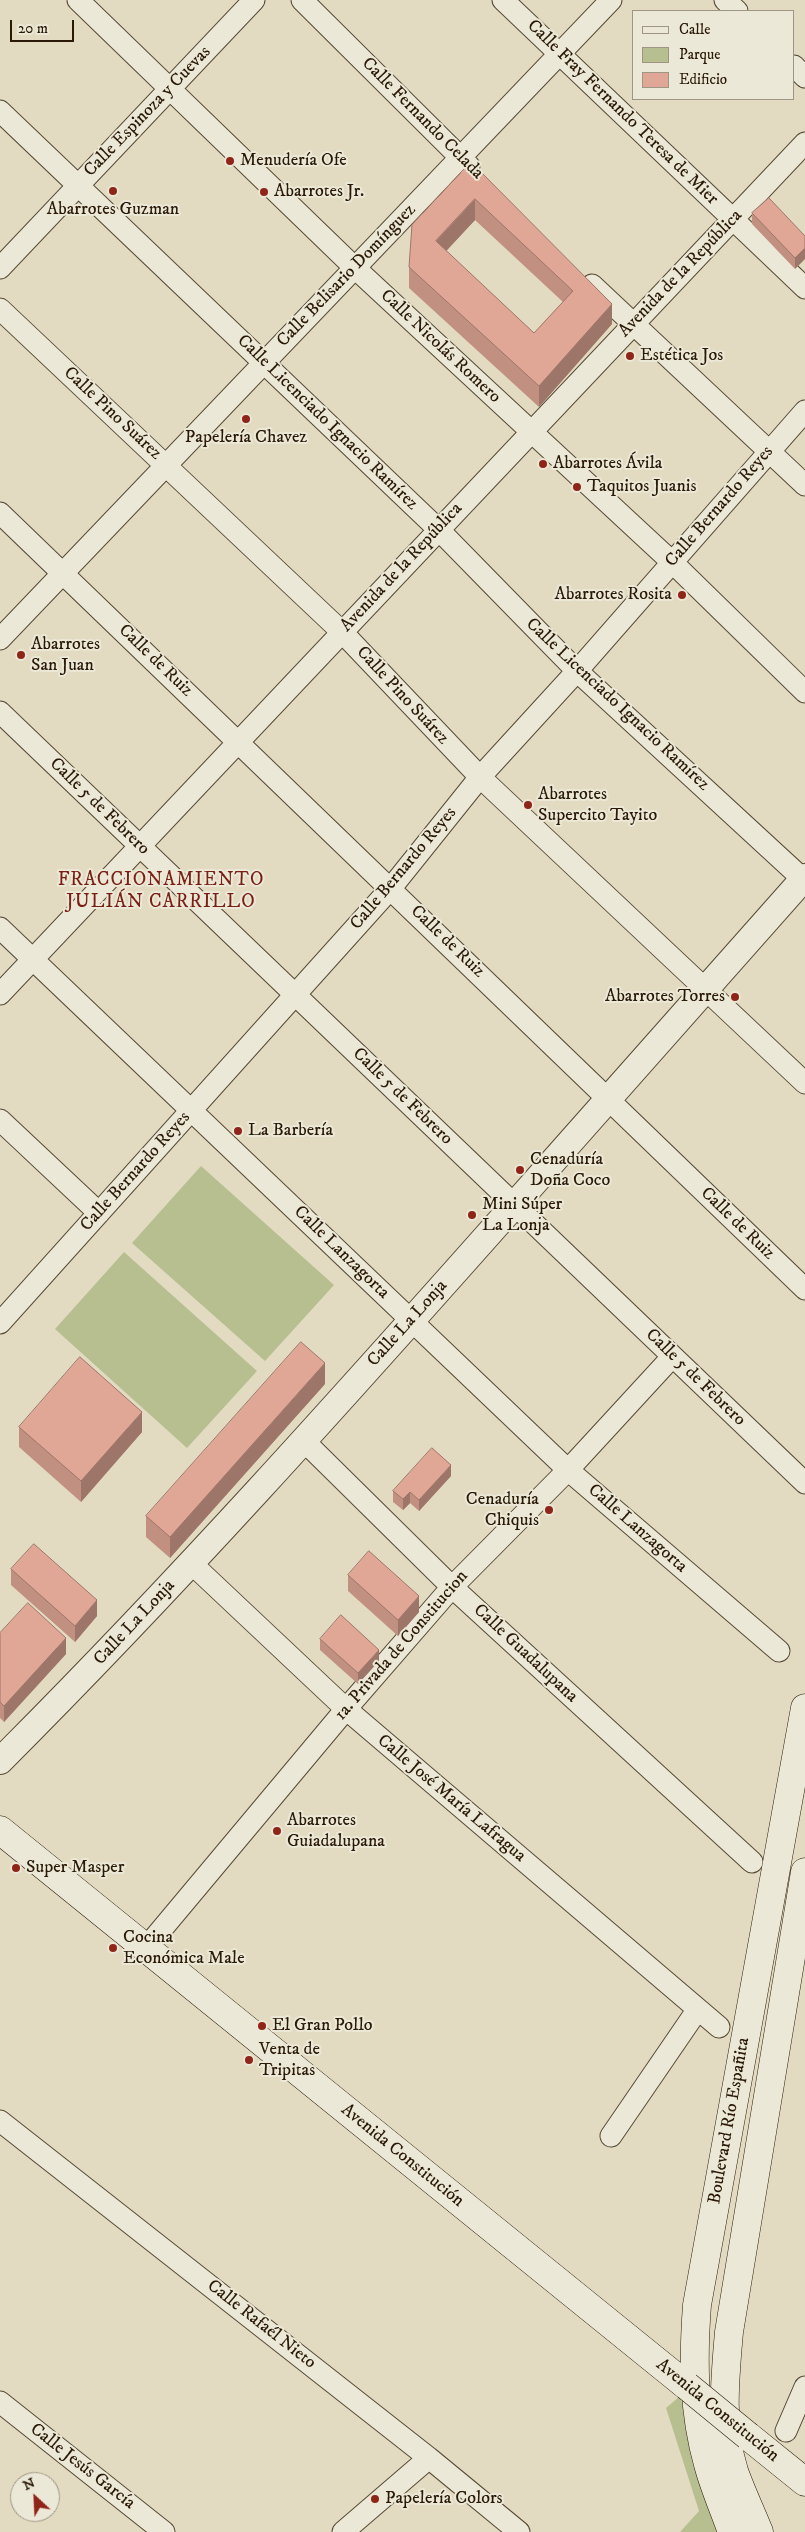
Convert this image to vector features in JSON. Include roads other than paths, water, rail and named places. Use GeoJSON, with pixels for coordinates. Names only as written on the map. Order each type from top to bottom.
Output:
{"type":"FeatureCollection","features":[{"type":"Feature","properties":{"kind":"main road","name":"Boulevard Río Españita"},"geometry":{"type":"LineString","coordinates":[[732,2532],[708,2463],[697,2414],[693,2354],[697,2305],[805,1708]]}},
{"type":"Feature","properties":{"kind":"main road","name":"Avenida Constitución"},"geometry":{"type":"LineString","coordinates":[[0,1830],[805,2482]]}},
{"type":"Feature","properties":{"kind":"main road","name":"Boulevard Río Españita"},"geometry":{"type":"LineString","coordinates":[[759,2532],[734,2470],[726,2430],[724,2389],[728,2332],[805,1872]]}},
{"type":"Feature","properties":{"kind":"street","name":"Calle Nicolás Romero"},"geometry":{"type":"LineString","coordinates":[[78,0],[355,268],[673,563],[805,692]]}},
{"type":"Feature","properties":{"kind":"street","name":"Calle Espinoza y Cuevas"},"geometry":{"type":"LineString","coordinates":[[0,268],[254,0]]}},
{"type":"Feature","properties":{"kind":"street","name":"Calle Fernando Celada"},"geometry":{"type":"LineString","coordinates":[[302,0],[482,178]]}},
{"type":"Feature","properties":{"kind":"street","name":"Calle Fray Fernando Teresa de Mier"},"geometry":{"type":"LineString","coordinates":[[503,0],[805,288]]}},
{"type":"Feature","properties":{"kind":"street","name":"Calle Belisario Domínguez"},"geometry":{"type":"LineString","coordinates":[[0,639],[611,0]]}},
{"type":"Feature","properties":{"kind":"street"},"geometry":{"type":"LineString","coordinates":[[725,0],[736,10]]}},
{"type":"Feature","properties":{"kind":"street"},"geometry":{"type":"LineString","coordinates":[[795,67],[805,77]]}},
{"type":"Feature","properties":{"kind":"street","name":"Calle Licenciado Ignacio Ramírez"},"geometry":{"type":"LineString","coordinates":[[0,110],[439,530],[577,672],[804,879]]}},
{"type":"Feature","properties":{"kind":"street","name":"Avenida de la República"},"geometry":{"type":"LineString","coordinates":[[0,994],[805,143]]}},
{"type":"Feature","properties":{"kind":"street"},"geometry":{"type":"LineString","coordinates":[[575,269],[632,325],[770,449],[805,485]]}},
{"type":"Feature","properties":{"kind":"street","name":"Calle Pino Suárez"},"geometry":{"type":"LineString","coordinates":[[0,308],[342,632],[480,778],[805,1083]]}},
{"type":"Feature","properties":{"kind":"street","name":"Calle Bernardo Reyes"},"geometry":{"type":"LineString","coordinates":[[1,1322],[391,888],[480,778],[577,672],[805,411]]}},
{"type":"Feature","properties":{"kind":"street","name":"Calle de Ruiz"},"geometry":{"type":"LineString","coordinates":[[0,512],[805,1290]]}},
{"type":"Feature","properties":{"kind":"street","name":"Calle 5 de Febrero"},"geometry":{"type":"LineString","coordinates":[[0,712],[805,1483]]}},
{"type":"Feature","properties":{"kind":"street","name":"Calle La Lonja"},"geometry":{"type":"LineString","coordinates":[[0,1761],[101,1660],[412,1321],[804,879]]}},
{"type":"Feature","properties":{"kind":"street","name":"Calle Lanzagorta"},"geometry":{"type":"LineString","coordinates":[[0,928],[568,1470],[778,1651]]}},
{"type":"Feature","properties":{"kind":"street"},"geometry":{"type":"LineString","coordinates":[[0,1120],[99,1213]]}},
{"type":"Feature","properties":{"kind":"street","name":"1a. Privada de Constitucion"},"geometry":{"type":"LineString","coordinates":[[146,1948],[346,1709],[452,1587],[568,1470],[672,1357]]}},
{"type":"Feature","properties":{"kind":"street","name":"Calle Guadalupana"},"geometry":{"type":"LineString","coordinates":[[303,1440],[452,1587],[752,1862]]}},
{"type":"Feature","properties":{"kind":"street","name":"Calle José María Lafragua"},"geometry":{"type":"LineString","coordinates":[[191,1563],[346,1709],[719,2028]]}},
{"type":"Feature","properties":{"kind":"street"},"geometry":{"type":"LineString","coordinates":[[611,2136],[698,2010]]}},
{"type":"Feature","properties":{"kind":"street","name":"Calle Rafaél Nieto"},"geometry":{"type":"LineString","coordinates":[[0,2121],[430,2458],[520,2532]]}},
{"type":"Feature","properties":{"kind":"street"},"geometry":{"type":"LineString","coordinates":[[786,2431],[805,2387]]}},
{"type":"Feature","properties":{"kind":"street","name":"Calle Jesús García"},"geometry":{"type":"LineString","coordinates":[[0,2402],[164,2532]]}},
{"type":"Feature","properties":{"kind":"street"},"geometry":{"type":"LineString","coordinates":[[343,2532],[430,2458]]}},
{"type":"Feature","properties":{"kind":"place","name":"Menudería Ofe"},"geometry":{"type":"Point","coordinates":[230,161]}},
{"type":"Feature","properties":{"kind":"place","name":"Abarrotes Guzman"},"geometry":{"type":"Point","coordinates":[113,191]}},
{"type":"Feature","properties":{"kind":"place","name":"Abarrotes Jr."},"geometry":{"type":"Point","coordinates":[264,192]}},
{"type":"Feature","properties":{"kind":"place","name":"Estética Jos"},"geometry":{"type":"Point","coordinates":[630,356]}},
{"type":"Feature","properties":{"kind":"place","name":"Papelería Chavez"},"geometry":{"type":"Point","coordinates":[246,419]}},
{"type":"Feature","properties":{"kind":"place","name":"Abarrotes Ávila"},"geometry":{"type":"Point","coordinates":[543,464]}},
{"type":"Feature","properties":{"kind":"place","name":"Taquitos Juanis"},"geometry":{"type":"Point","coordinates":[577,487]}},
{"type":"Feature","properties":{"kind":"place","name":"Abarrotes Rosita"},"geometry":{"type":"Point","coordinates":[682,595]}},
{"type":"Feature","properties":{"kind":"place","name":"Abarrotes San Juan"},"geometry":{"type":"Point","coordinates":[21,655]}},
{"type":"Feature","properties":{"kind":"place","name":"Abarrotes Supercito Tayito"},"geometry":{"type":"Point","coordinates":[528,805]}},
{"type":"Feature","properties":{"kind":"place","name":"Abarrotes Torres"},"geometry":{"type":"Point","coordinates":[735,997]}},
{"type":"Feature","properties":{"kind":"place","name":"La Barbería"},"geometry":{"type":"Point","coordinates":[238,1131]}},
{"type":"Feature","properties":{"kind":"place","name":"Cenaduría Doña Coco"},"geometry":{"type":"Point","coordinates":[520,1170]}},
{"type":"Feature","properties":{"kind":"place","name":"Mini Súper La Lonja"},"geometry":{"type":"Point","coordinates":[472,1215]}},
{"type":"Feature","properties":{"kind":"place","name":"Cenaduría Chiquis"},"geometry":{"type":"Point","coordinates":[549,1510]}},
{"type":"Feature","properties":{"kind":"place","name":"Abarrotes Guiadalupana"},"geometry":{"type":"Point","coordinates":[277,1831]}},
{"type":"Feature","properties":{"kind":"place","name":"Super Masper"},"geometry":{"type":"Point","coordinates":[16,1868]}},
{"type":"Feature","properties":{"kind":"place","name":"Cocina Económica Male"},"geometry":{"type":"Point","coordinates":[113,1948]}},
{"type":"Feature","properties":{"kind":"place","name":"El Gran Pollo"},"geometry":{"type":"Point","coordinates":[262,2026]}},
{"type":"Feature","properties":{"kind":"place","name":"Venta de Tripitas"},"geometry":{"type":"Point","coordinates":[249,2060]}},
{"type":"Feature","properties":{"kind":"place","name":"Papelería Colors"},"geometry":{"type":"Point","coordinates":[375,2499]}},
{"type":"Feature","properties":{"kind":"district","name":"FRACCIONAMIENTO JULIÁN CARRILLO"},"geometry":{"type":"Point","coordinates":[161,892]}}]}
